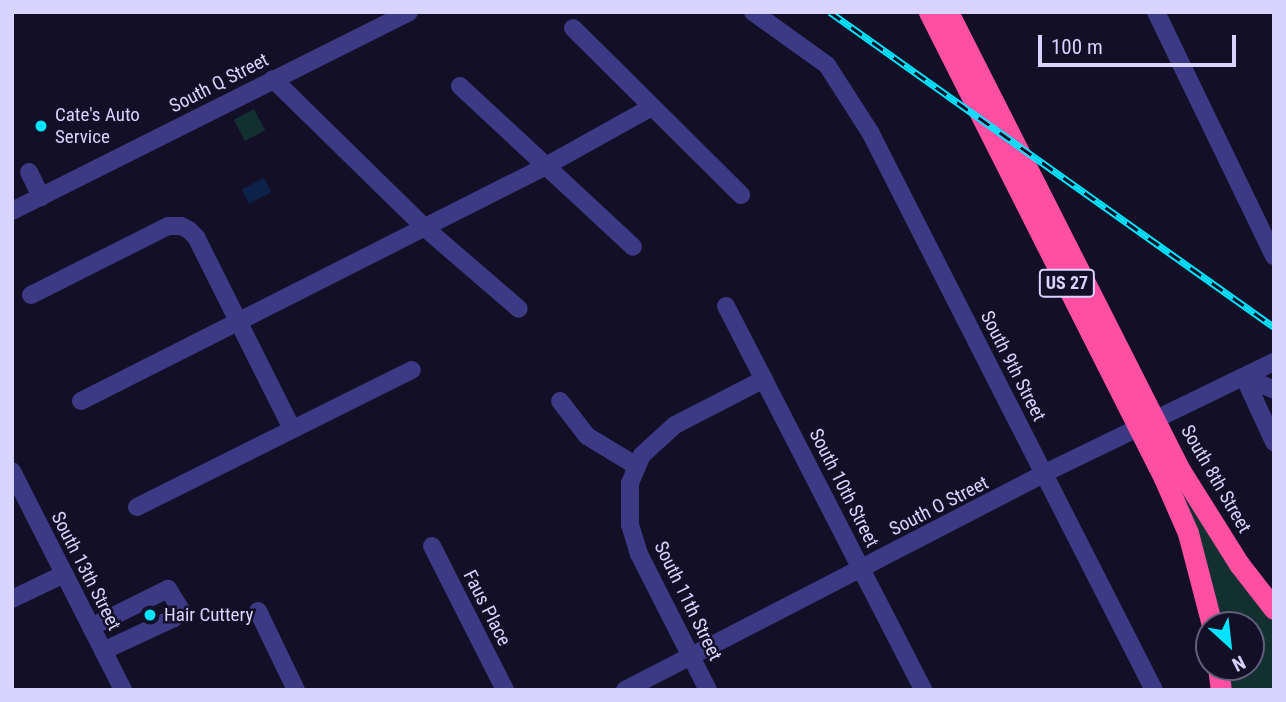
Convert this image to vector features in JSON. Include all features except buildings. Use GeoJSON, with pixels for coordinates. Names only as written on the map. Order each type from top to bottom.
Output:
{"type":"FeatureCollection","features":[{"type":"Feature","properties":{"kind":"highway","name":"US 27"},"geometry":{"type":"LineString","coordinates":[[929,12],[1020,192],[1121,370]]}},
{"type":"Feature","properties":{"kind":"highway","name":"US 27"},"geometry":{"type":"LineString","coordinates":[[948,12],[1052,215],[1121,370],[1172,474],[1208,611]]}},
{"type":"Feature","properties":{"kind":"highway","name":"South 8th Street"},"geometry":{"type":"LineString","coordinates":[[1172,474],[1274,609]]}},
{"type":"Feature","properties":{"kind":"street","name":"South Q Street"},"geometry":{"type":"LineString","coordinates":[[12,211],[408,12]]}},
{"type":"Feature","properties":{"kind":"street","name":"South 9th Street"},"geometry":{"type":"LineString","coordinates":[[753,12],[827,65],[870,132],[1154,690]]}},
{"type":"Feature","properties":{"kind":"street"},"geometry":{"type":"LineString","coordinates":[[1156,12],[1274,256]]}},
{"type":"Feature","properties":{"kind":"street"},"geometry":{"type":"LineString","coordinates":[[573,28],[650,108],[741,195]]}},
{"type":"Feature","properties":{"kind":"street"},"geometry":{"type":"LineString","coordinates":[[273,79],[424,227],[519,309]]}},
{"type":"Feature","properties":{"kind":"street"},"geometry":{"type":"LineString","coordinates":[[460,86],[633,247]]}},
{"type":"Feature","properties":{"kind":"street"},"geometry":{"type":"LineString","coordinates":[[81,401],[544,167],[650,108]]}},
{"type":"Feature","properties":{"kind":"street"},"geometry":{"type":"LineString","coordinates":[[29,172],[41,197]]}},
{"type":"Feature","properties":{"kind":"street"},"geometry":{"type":"LineString","coordinates":[[31,295],[168,226],[181,226],[196,237],[292,429]]}},
{"type":"Feature","properties":{"kind":"street","name":"South 10th Street"},"geometry":{"type":"LineString","coordinates":[[726,306],[923,690]]}},
{"type":"Feature","properties":{"kind":"street","name":"South O Street"},"geometry":{"type":"LineString","coordinates":[[625,690],[1045,473],[1274,362]]}},
{"type":"Feature","properties":{"kind":"street"},"geometry":{"type":"LineString","coordinates":[[136,507],[412,370]]}},
{"type":"Feature","properties":{"kind":"street"},"geometry":{"type":"LineString","coordinates":[[1244,377],[1274,390]]}},
{"type":"Feature","properties":{"kind":"street"},"geometry":{"type":"LineString","coordinates":[[1244,377],[1274,442]]}},
{"type":"Feature","properties":{"kind":"street"},"geometry":{"type":"LineString","coordinates":[[560,401],[587,436],[635,465],[675,425],[764,379]]}},
{"type":"Feature","properties":{"kind":"street","name":"South 11th Street"},"geometry":{"type":"LineString","coordinates":[[635,465],[630,483],[630,525],[646,571],[708,690]]}},
{"type":"Feature","properties":{"kind":"street","name":"South 13th Street"},"geometry":{"type":"LineString","coordinates":[[12,471],[123,690]]}},
{"type":"Feature","properties":{"kind":"street","name":"Faus Place"},"geometry":{"type":"LineString","coordinates":[[432,546],[505,690]]}},
{"type":"Feature","properties":{"kind":"street"},"geometry":{"type":"LineString","coordinates":[[12,599],[64,574]]}},
{"type":"Feature","properties":{"kind":"street"},"geometry":{"type":"LineString","coordinates":[[91,627],[168,589],[180,609],[178,615],[103,651]]}},
{"type":"Feature","properties":{"kind":"street"},"geometry":{"type":"LineString","coordinates":[[258,611],[296,690]]}},
{"type":"Feature","properties":{"kind":"green space"},"geometry":{"type":"Polygon","coordinates":[[[254,109],[265,130],[245,141],[234,120],[254,109]]]}},
{"type":"Feature","properties":{"kind":"green space"},"geometry":{"type":"Polygon","coordinates":[[[1178,487],[1274,621],[1274,690],[1229,690],[1227,681],[1265,681],[1265,611],[1214,611],[1178,487]]]}},
{"type":"Feature","properties":{"kind":"water"},"geometry":{"type":"Polygon","coordinates":[[[264,178],[271,192],[249,204],[242,189],[264,178]]]}},
{"type":"Feature","properties":{"kind":"railway"},"geometry":{"type":"LineString","coordinates":[[830,12],[1274,327]]}},
{"type":"Feature","properties":{"kind":"place","name":"Cate's Auto Service"},"geometry":{"type":"Point","coordinates":[41,126]}},
{"type":"Feature","properties":{"kind":"place","name":"Hair Cuttery"},"geometry":{"type":"Point","coordinates":[150,615]}}]}
